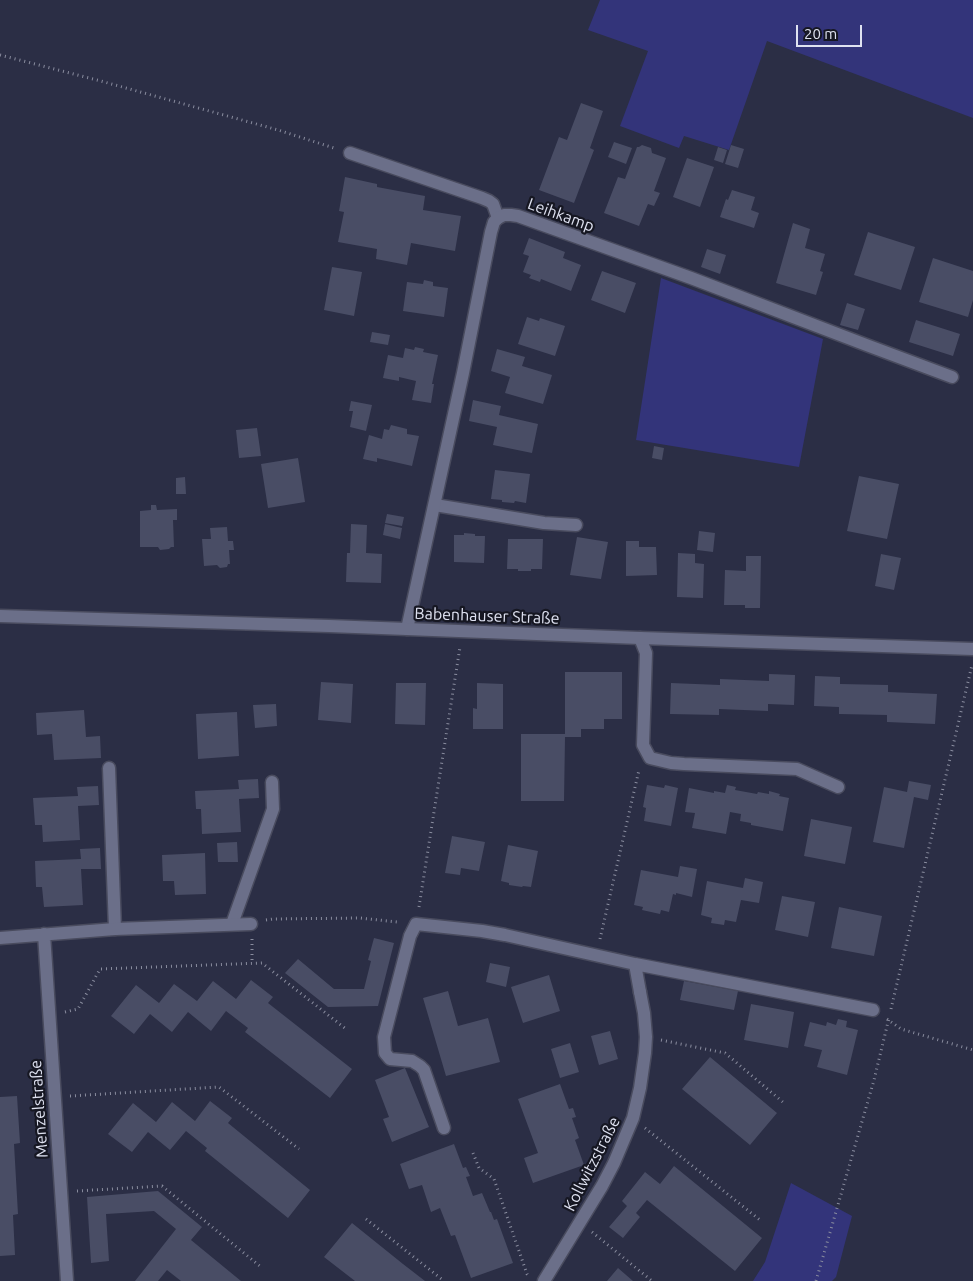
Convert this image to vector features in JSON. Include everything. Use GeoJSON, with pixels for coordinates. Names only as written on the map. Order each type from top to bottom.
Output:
{"type":"FeatureCollection","features":[{"type":"Feature","properties":{"kind":"street"},"geometry":{"type":"LineString","coordinates":[[350,153],[489,201],[493,204],[498,218],[494,222],[491,232],[435,506],[407,629]]}},
{"type":"Feature","properties":{"kind":"street","name":"Leihkamp"},"geometry":{"type":"LineString","coordinates":[[498,218],[504,215],[518,216],[691,278],[952,376]]}},
{"type":"Feature","properties":{"kind":"street"},"geometry":{"type":"LineString","coordinates":[[435,506],[544,523],[576,525]]}},
{"type":"Feature","properties":{"kind":"street","name":"Babenhauser Straße"},"geometry":{"type":"LineString","coordinates":[[0,616],[973,649]]}},
{"type":"Feature","properties":{"kind":"street"},"geometry":{"type":"LineString","coordinates":[[640,638],[646,653],[643,745],[650,758],[678,763],[797,769],[838,787]]}},
{"type":"Feature","properties":{"kind":"street"},"geometry":{"type":"LineString","coordinates":[[109,768],[115,929]]}},
{"type":"Feature","properties":{"kind":"street"},"geometry":{"type":"LineString","coordinates":[[232,924],[273,809],[272,782]]}},
{"type":"Feature","properties":{"kind":"street"},"geometry":{"type":"LineString","coordinates":[[0,938],[115,929],[251,924]]}},
{"type":"Feature","properties":{"kind":"street"},"geometry":{"type":"LineString","coordinates":[[444,1128],[424,1070],[412,1062],[390,1059],[385,1053],[384,1037],[410,936],[416,924],[482,931],[635,964],[873,1010]]}},
{"type":"Feature","properties":{"kind":"street","name":"Menzelstraße"},"geometry":{"type":"LineString","coordinates":[[44,934],[67,1281]]}},
{"type":"Feature","properties":{"kind":"street","name":"Kollwitzstraße"},"geometry":{"type":"LineString","coordinates":[[538,1279],[580,1222],[614,1163],[633,1118],[640,1088],[646,1037],[644,1013],[635,964]]}},
{"type":"Feature","properties":{"kind":"path"},"geometry":{"type":"LineString","coordinates":[[0,55],[278,130],[350,153]]}},
{"type":"Feature","properties":{"kind":"path"},"geometry":{"type":"LineString","coordinates":[[252,964],[251,924],[273,919],[360,918],[416,924],[463,632]]}},
{"type":"Feature","properties":{"kind":"path"},"geometry":{"type":"LineString","coordinates":[[816,1281],[874,1080],[973,659]]}},
{"type":"Feature","properties":{"kind":"path"},"geometry":{"type":"LineString","coordinates":[[597,956],[640,764],[650,758]]}},
{"type":"Feature","properties":{"kind":"path"},"geometry":{"type":"LineString","coordinates":[[49,1015],[78,1009],[100,969],[262,963],[346,1029]]}},
{"type":"Feature","properties":{"kind":"path"},"geometry":{"type":"LineString","coordinates":[[873,1010],[902,1029],[973,1050]]}},
{"type":"Feature","properties":{"kind":"path"},"geometry":{"type":"LineString","coordinates":[[646,1037],[725,1053],[784,1103]]}},
{"type":"Feature","properties":{"kind":"path"},"geometry":{"type":"LineString","coordinates":[[55,1096],[219,1087],[299,1150]]}},
{"type":"Feature","properties":{"kind":"path"},"geometry":{"type":"LineString","coordinates":[[633,1118],[760,1220]]}},
{"type":"Feature","properties":{"kind":"path"},"geometry":{"type":"LineString","coordinates":[[473,1153],[479,1168],[494,1179],[527,1274],[538,1279]]}},
{"type":"Feature","properties":{"kind":"path"},"geometry":{"type":"LineString","coordinates":[[61,1192],[162,1186],[261,1267]]}},
{"type":"Feature","properties":{"kind":"path"},"geometry":{"type":"LineString","coordinates":[[366,1218],[444,1281]]}},
{"type":"Feature","properties":{"kind":"path"},"geometry":{"type":"LineString","coordinates":[[580,1222],[652,1281]]}},
{"type":"Feature","properties":{"kind":"shaded area"},"geometry":{"type":"Polygon","coordinates":[[[600,0],[973,0],[973,118],[767,41],[729,150],[684,136],[679,148],[620,126],[648,51],[588,30],[600,0]]]}},
{"type":"Feature","properties":{"kind":"shaded area"},"geometry":{"type":"Polygon","coordinates":[[[661,278],[823,339],[799,467],[636,440],[661,278]]]}},
{"type":"Feature","properties":{"kind":"shaded area"},"geometry":{"type":"Polygon","coordinates":[[[791,1183],[852,1216],[836,1277],[832,1281],[753,1281],[765,1262],[791,1183]]]}},
{"type":"Feature","properties":{"kind":"building"},"geometry":{"type":"Polygon","coordinates":[[[581,103],[603,111],[590,148],[594,150],[574,203],[539,190],[559,137],[567,140],[581,103]]]}},
{"type":"Feature","properties":{"kind":"building"},"geometry":{"type":"Polygon","coordinates":[[[614,142],[632,148],[626,164],[608,157],[614,142]]]}},
{"type":"Feature","properties":{"kind":"building"},"geometry":{"type":"Polygon","coordinates":[[[642,145],[651,148],[652,153],[666,158],[654,191],[660,193],[654,206],[648,204],[639,226],[604,213],[618,177],[625,179],[637,147],[642,145]]]}},
{"type":"Feature","properties":{"kind":"building"},"geometry":{"type":"Polygon","coordinates":[[[731,145],[744,149],[738,168],[725,164],[731,145]]]}},
{"type":"Feature","properties":{"kind":"building"},"geometry":{"type":"Polygon","coordinates":[[[718,147],[727,150],[723,163],[714,160],[718,147]]]}},
{"type":"Feature","properties":{"kind":"building"},"geometry":{"type":"Polygon","coordinates":[[[687,158],[714,167],[700,207],[673,197],[687,158]]]}},
{"type":"Feature","properties":{"kind":"building"},"geometry":{"type":"Polygon","coordinates":[[[345,177],[377,184],[377,187],[425,196],[423,210],[461,216],[455,251],[411,243],[407,265],[376,259],[377,249],[338,242],[344,212],[339,211],[345,177]]]}},
{"type":"Feature","properties":{"kind":"building"},"geometry":{"type":"Polygon","coordinates":[[[732,190],[755,197],[751,210],[759,213],[754,228],[720,217],[726,199],[728,200],[732,190]]]}},
{"type":"Feature","properties":{"kind":"building"},"geometry":{"type":"Polygon","coordinates":[[[793,223],[810,229],[805,248],[825,254],[820,271],[823,272],[816,295],[776,283],[793,223]]]}},
{"type":"Feature","properties":{"kind":"building"},"geometry":{"type":"Polygon","coordinates":[[[868,232],[915,247],[901,290],[854,275],[868,232]]]}},
{"type":"Feature","properties":{"kind":"building"},"geometry":{"type":"Polygon","coordinates":[[[529,238],[565,252],[563,258],[581,265],[571,291],[541,279],[540,282],[529,278],[531,275],[523,272],[529,256],[523,254],[529,238]]]}},
{"type":"Feature","properties":{"kind":"building"},"geometry":{"type":"Polygon","coordinates":[[[707,249],[726,255],[720,274],[701,267],[707,249]]]}},
{"type":"Feature","properties":{"kind":"building"},"geometry":{"type":"Polygon","coordinates":[[[933,258],[973,271],[973,300],[968,317],[919,302],[933,258]]]}},
{"type":"Feature","properties":{"kind":"building"},"geometry":{"type":"Polygon","coordinates":[[[332,267],[362,272],[354,316],[324,310],[332,267]]]}},
{"type":"Feature","properties":{"kind":"building"},"geometry":{"type":"Polygon","coordinates":[[[602,271],[636,283],[625,313],[591,300],[602,271]]]}},
{"type":"Feature","properties":{"kind":"building"},"geometry":{"type":"Polygon","coordinates":[[[424,280],[433,282],[433,286],[448,288],[444,317],[403,311],[407,282],[423,284],[424,280]]]}},
{"type":"Feature","properties":{"kind":"building"},"geometry":{"type":"Polygon","coordinates":[[[847,303],[865,309],[858,330],[840,325],[847,303]]]}},
{"type":"Feature","properties":{"kind":"building"},"geometry":{"type":"Polygon","coordinates":[[[527,317],[539,321],[540,318],[565,326],[555,356],[518,344],[527,317]]]}},
{"type":"Feature","properties":{"kind":"building"},"geometry":{"type":"Polygon","coordinates":[[[916,320],[960,334],[953,356],[909,342],[916,320]]]}},
{"type":"Feature","properties":{"kind":"building"},"geometry":{"type":"Polygon","coordinates":[[[372,332],[390,335],[388,345],[370,342],[372,332]]]}},
{"type":"Feature","properties":{"kind":"building"},"geometry":{"type":"Polygon","coordinates":[[[415,347],[424,349],[423,352],[438,355],[432,384],[434,384],[431,403],[412,400],[416,381],[399,377],[399,381],[383,378],[388,355],[403,358],[405,348],[414,350],[415,347]]]}},
{"type":"Feature","properties":{"kind":"building"},"geometry":{"type":"Polygon","coordinates":[[[497,349],[525,357],[522,366],[552,375],[543,404],[505,393],[510,377],[491,371],[497,349]]]}},
{"type":"Feature","properties":{"kind":"building"},"geometry":{"type":"Polygon","coordinates":[[[473,400],[501,406],[499,415],[538,424],[532,453],[493,445],[497,427],[469,421],[473,400]]]}},
{"type":"Feature","properties":{"kind":"building"},"geometry":{"type":"Polygon","coordinates":[[[351,401],[372,405],[366,431],[350,427],[353,411],[349,411],[351,401]]]}},
{"type":"Feature","properties":{"kind":"building"},"geometry":{"type":"Polygon","coordinates":[[[391,425],[407,429],[407,434],[419,436],[412,466],[377,458],[377,462],[363,459],[369,435],[382,439],[384,429],[389,430],[391,425]]]}},
{"type":"Feature","properties":{"kind":"building"},"geometry":{"type":"Polygon","coordinates":[[[257,428],[261,456],[239,458],[236,430],[257,428]]]}},
{"type":"Feature","properties":{"kind":"building"},"geometry":{"type":"Polygon","coordinates":[[[654,446],[664,448],[662,460],[652,458],[654,446]]]}},
{"type":"Feature","properties":{"kind":"building"},"geometry":{"type":"Polygon","coordinates":[[[298,458],[305,502],[268,508],[261,464],[298,458]]]}},
{"type":"Feature","properties":{"kind":"building"},"geometry":{"type":"Polygon","coordinates":[[[495,470],[530,474],[526,503],[515,501],[514,503],[502,502],[502,500],[491,499],[495,470]]]}},
{"type":"Feature","properties":{"kind":"building"},"geometry":{"type":"Polygon","coordinates":[[[859,476],[899,484],[887,539],[847,531],[859,476]]]}},
{"type":"Feature","properties":{"kind":"building"},"geometry":{"type":"Polygon","coordinates":[[[185,477],[186,494],[176,494],[176,478],[185,477]]]}},
{"type":"Feature","properties":{"kind":"building"},"geometry":{"type":"Polygon","coordinates":[[[151,505],[156,505],[157,510],[177,509],[177,520],[173,520],[174,547],[160,550],[158,547],[140,547],[140,511],[151,510],[151,505]]]}},
{"type":"Feature","properties":{"kind":"building"},"geometry":{"type":"Polygon","coordinates":[[[387,514],[404,517],[402,526],[385,523],[387,514]]]}},
{"type":"Feature","properties":{"kind":"building"},"geometry":{"type":"Polygon","coordinates":[[[351,524],[367,525],[366,553],[382,554],[381,583],[346,582],[351,524]]]}},
{"type":"Feature","properties":{"kind":"building"},"geometry":{"type":"Polygon","coordinates":[[[385,524],[402,528],[400,539],[383,535],[385,524]]]}},
{"type":"Feature","properties":{"kind":"building"},"geometry":{"type":"Polygon","coordinates":[[[227,527],[228,541],[233,541],[234,550],[229,550],[230,564],[227,567],[220,568],[217,565],[204,566],[202,539],[211,539],[210,528],[227,527]]]}},
{"type":"Feature","properties":{"kind":"building"},"geometry":{"type":"Polygon","coordinates":[[[699,531],[715,533],[713,552],[697,550],[699,531]]]}},
{"type":"Feature","properties":{"kind":"building"},"geometry":{"type":"Polygon","coordinates":[[[464,533],[485,536],[484,563],[454,562],[454,535],[464,535],[464,533]]]}},
{"type":"Feature","properties":{"kind":"building"},"geometry":{"type":"Polygon","coordinates":[[[577,537],[608,542],[601,579],[570,575],[577,537]]]}},
{"type":"Feature","properties":{"kind":"building"},"geometry":{"type":"Polygon","coordinates":[[[508,539],[543,539],[542,569],[518,571],[518,569],[507,569],[508,539]]]}},
{"type":"Feature","properties":{"kind":"building"},"geometry":{"type":"Polygon","coordinates":[[[626,541],[639,541],[639,547],[656,547],[657,575],[626,576],[626,541]]]}},
{"type":"Feature","properties":{"kind":"building"},"geometry":{"type":"Polygon","coordinates":[[[678,553],[695,554],[695,563],[704,564],[703,598],[677,597],[678,553]]]}},
{"type":"Feature","properties":{"kind":"building"},"geometry":{"type":"Polygon","coordinates":[[[881,554],[901,558],[894,590],[875,586],[881,554]]]}},
{"type":"Feature","properties":{"kind":"building"},"geometry":{"type":"Polygon","coordinates":[[[746,556],[761,556],[760,608],[745,608],[745,605],[724,605],[725,570],[746,571],[746,556]]]}},
{"type":"Feature","properties":{"kind":"building"},"geometry":{"type":"Polygon","coordinates":[[[565,672],[622,672],[622,719],[604,719],[604,729],[581,729],[581,737],[565,737],[564,801],[521,801],[521,734],[565,734],[565,672]]]}},
{"type":"Feature","properties":{"kind":"building"},"geometry":{"type":"Polygon","coordinates":[[[769,674],[795,675],[794,705],[768,704],[768,711],[719,709],[719,715],[670,714],[671,683],[720,685],[720,679],[769,681],[769,674]]]}},
{"type":"Feature","properties":{"kind":"building"},"geometry":{"type":"Polygon","coordinates":[[[815,676],[840,677],[840,684],[888,685],[888,692],[937,694],[935,724],[887,722],[887,715],[839,714],[839,707],[814,706],[815,676]]]}},
{"type":"Feature","properties":{"kind":"building"},"geometry":{"type":"Polygon","coordinates":[[[321,682],[353,684],[351,723],[318,720],[321,682]]]}},
{"type":"Feature","properties":{"kind":"building"},"geometry":{"type":"Polygon","coordinates":[[[396,683],[426,683],[425,725],[395,724],[396,683]]]}},
{"type":"Feature","properties":{"kind":"building"},"geometry":{"type":"Polygon","coordinates":[[[477,683],[503,684],[503,729],[473,729],[473,708],[477,709],[477,683]]]}},
{"type":"Feature","properties":{"kind":"building"},"geometry":{"type":"Polygon","coordinates":[[[276,704],[277,726],[255,728],[253,705],[276,704]]]}},
{"type":"Feature","properties":{"kind":"building"},"geometry":{"type":"Polygon","coordinates":[[[84,710],[86,737],[100,736],[101,758],[54,760],[52,734],[37,735],[36,713],[84,710]]]}},
{"type":"Feature","properties":{"kind":"building"},"geometry":{"type":"Polygon","coordinates":[[[237,712],[239,756],[198,759],[196,714],[237,712]]]}},
{"type":"Feature","properties":{"kind":"building"},"geometry":{"type":"Polygon","coordinates":[[[258,779],[259,798],[239,799],[241,832],[202,834],[201,809],[196,809],[195,791],[239,789],[238,780],[258,779]]]}},
{"type":"Feature","properties":{"kind":"building"},"geometry":{"type":"Polygon","coordinates":[[[909,781],[931,785],[928,800],[914,797],[904,848],[873,842],[884,787],[907,792],[909,781]]]}},
{"type":"Feature","properties":{"kind":"building"},"geometry":{"type":"Polygon","coordinates":[[[647,785],[664,788],[665,785],[678,788],[671,826],[644,821],[646,808],[643,807],[647,785]]]}},
{"type":"Feature","properties":{"kind":"building"},"geometry":{"type":"Polygon","coordinates":[[[727,785],[736,787],[735,790],[757,794],[758,792],[769,794],[769,791],[789,798],[783,831],[751,825],[751,823],[740,821],[741,814],[730,812],[726,834],[692,828],[695,813],[685,812],[689,788],[714,793],[714,791],[725,793],[727,785]]]}},
{"type":"Feature","properties":{"kind":"building"},"geometry":{"type":"Polygon","coordinates":[[[98,786],[99,805],[78,806],[80,840],[43,842],[42,825],[35,825],[33,798],[78,796],[77,787],[98,786]]]}},
{"type":"Feature","properties":{"kind":"building"},"geometry":{"type":"Polygon","coordinates":[[[811,819],[852,827],[845,864],[804,856],[811,819]]]}},
{"type":"Feature","properties":{"kind":"building"},"geometry":{"type":"Polygon","coordinates":[[[452,836],[485,842],[479,871],[461,868],[460,875],[445,873],[452,836]]]}},
{"type":"Feature","properties":{"kind":"building"},"geometry":{"type":"Polygon","coordinates":[[[237,842],[238,862],[218,862],[217,843],[237,842]]]}},
{"type":"Feature","properties":{"kind":"building"},"geometry":{"type":"Polygon","coordinates":[[[508,845],[538,851],[531,887],[509,885],[509,883],[501,881],[508,845]]]}},
{"type":"Feature","properties":{"kind":"building"},"geometry":{"type":"Polygon","coordinates":[[[100,848],[101,869],[81,869],[83,905],[44,907],[42,887],[36,887],[35,861],[81,859],[80,849],[100,848]]]}},
{"type":"Feature","properties":{"kind":"building"},"geometry":{"type":"Polygon","coordinates":[[[205,853],[206,894],[175,895],[174,881],[163,881],[162,855],[205,853]]]}},
{"type":"Feature","properties":{"kind":"building"},"geometry":{"type":"Polygon","coordinates":[[[680,866],[697,869],[692,897],[673,894],[669,912],[661,910],[660,914],[642,910],[643,907],[634,905],[641,870],[678,877],[680,866]]]}},
{"type":"Feature","properties":{"kind":"building"},"geometry":{"type":"Polygon","coordinates":[[[745,878],[763,882],[759,903],[741,900],[736,922],[725,920],[724,925],[711,923],[712,918],[701,915],[707,881],[743,888],[745,878]]]}},
{"type":"Feature","properties":{"kind":"building"},"geometry":{"type":"Polygon","coordinates":[[[782,896],[815,902],[808,937],[775,930],[782,896]]]}},
{"type":"Feature","properties":{"kind":"building"},"geometry":{"type":"Polygon","coordinates":[[[839,907],[882,916],[874,956],[831,948],[839,907]]]}},
{"type":"Feature","properties":{"kind":"building"},"geometry":{"type":"Polygon","coordinates":[[[374,938],[394,943],[378,1006],[328,1007],[285,973],[298,959],[334,989],[364,989],[371,961],[368,960],[374,938]]]}},
{"type":"Feature","properties":{"kind":"building"},"geometry":{"type":"Polygon","coordinates":[[[490,963],[510,967],[506,987],[486,982],[490,963]]]}},
{"type":"Feature","properties":{"kind":"building"},"geometry":{"type":"Polygon","coordinates":[[[549,975],[560,1011],[523,1023],[511,987],[549,975]]]}},
{"type":"Feature","properties":{"kind":"building"},"geometry":{"type":"Polygon","coordinates":[[[251,980],[273,997],[268,1003],[352,1069],[330,1098],[245,1032],[248,1028],[226,1011],[211,1031],[188,1012],[172,1032],[150,1014],[134,1034],[111,1016],[136,985],[159,1003],[174,984],[197,1001],[213,981],[236,999],[251,980]]]}},
{"type":"Feature","properties":{"kind":"building"},"geometry":{"type":"Polygon","coordinates":[[[684,981],[738,991],[734,1010],[680,1000],[684,981]]]}},
{"type":"Feature","properties":{"kind":"building"},"geometry":{"type":"Polygon","coordinates":[[[448,991],[458,1026],[488,1018],[500,1062],[446,1076],[423,998],[448,991]]]}},
{"type":"Feature","properties":{"kind":"building"},"geometry":{"type":"Polygon","coordinates":[[[751,1004],[794,1012],[788,1048],[744,1040],[751,1004]]]}},
{"type":"Feature","properties":{"kind":"building"},"geometry":{"type":"Polygon","coordinates":[[[838,1019],[847,1021],[846,1027],[858,1030],[847,1075],[817,1067],[822,1050],[804,1046],[810,1022],[826,1026],[827,1022],[836,1025],[838,1019]]]}},
{"type":"Feature","properties":{"kind":"building"},"geometry":{"type":"Polygon","coordinates":[[[610,1031],[618,1059],[599,1065],[591,1036],[610,1031]]]}},
{"type":"Feature","properties":{"kind":"building"},"geometry":{"type":"Polygon","coordinates":[[[570,1043],[579,1072],[560,1078],[551,1049],[570,1043]]]}},
{"type":"Feature","properties":{"kind":"building"},"geometry":{"type":"Polygon","coordinates":[[[710,1057],[777,1113],[750,1145],[682,1089],[710,1057]]]}},
{"type":"Feature","properties":{"kind":"building"},"geometry":{"type":"Polygon","coordinates":[[[405,1068],[429,1127],[392,1142],[383,1119],[389,1117],[375,1080],[405,1068]]]}},
{"type":"Feature","properties":{"kind":"building"},"geometry":{"type":"Polygon","coordinates":[[[560,1084],[569,1109],[573,1108],[576,1117],[572,1118],[579,1138],[575,1140],[584,1165],[533,1183],[524,1158],[538,1153],[518,1099],[560,1084]]]}},
{"type":"Feature","properties":{"kind":"building"},"geometry":{"type":"Polygon","coordinates":[[[17,1096],[20,1143],[14,1144],[18,1214],[13,1215],[15,1255],[0,1256],[0,1097],[17,1096]]]}},
{"type":"Feature","properties":{"kind":"building"},"geometry":{"type":"Polygon","coordinates":[[[210,1101],[232,1118],[228,1123],[310,1190],[288,1218],[205,1151],[207,1148],[186,1131],[170,1150],[148,1132],[132,1152],[108,1134],[133,1103],[156,1122],[172,1102],[195,1121],[210,1101]]]}},
{"type":"Feature","properties":{"kind":"building"},"geometry":{"type":"Polygon","coordinates":[[[454,1144],[463,1168],[466,1167],[470,1176],[466,1177],[473,1196],[482,1193],[494,1220],[497,1219],[513,1263],[471,1278],[455,1235],[451,1236],[440,1208],[431,1212],[422,1185],[409,1189],[400,1164],[454,1144]]]}},
{"type":"Feature","properties":{"kind":"building"},"geometry":{"type":"Polygon","coordinates":[[[674,1166],[762,1238],[735,1271],[647,1200],[636,1213],[640,1217],[623,1238],[609,1227],[627,1206],[622,1201],[645,1172],[660,1184],[674,1166]]]}},
{"type":"Feature","properties":{"kind":"building"},"geometry":{"type":"Polygon","coordinates":[[[158,1191],[202,1227],[191,1240],[241,1281],[181,1281],[167,1270],[158,1281],[135,1281],[176,1229],[154,1211],[106,1214],[109,1261],[91,1263],[87,1197],[158,1191]]]}},
{"type":"Feature","properties":{"kind":"building"},"geometry":{"type":"Polygon","coordinates":[[[352,1223],[425,1281],[355,1281],[324,1257],[352,1223]]]}},
{"type":"Feature","properties":{"kind":"building"},"geometry":{"type":"Polygon","coordinates":[[[618,1268],[633,1281],[607,1281],[618,1268]]]}}]}
